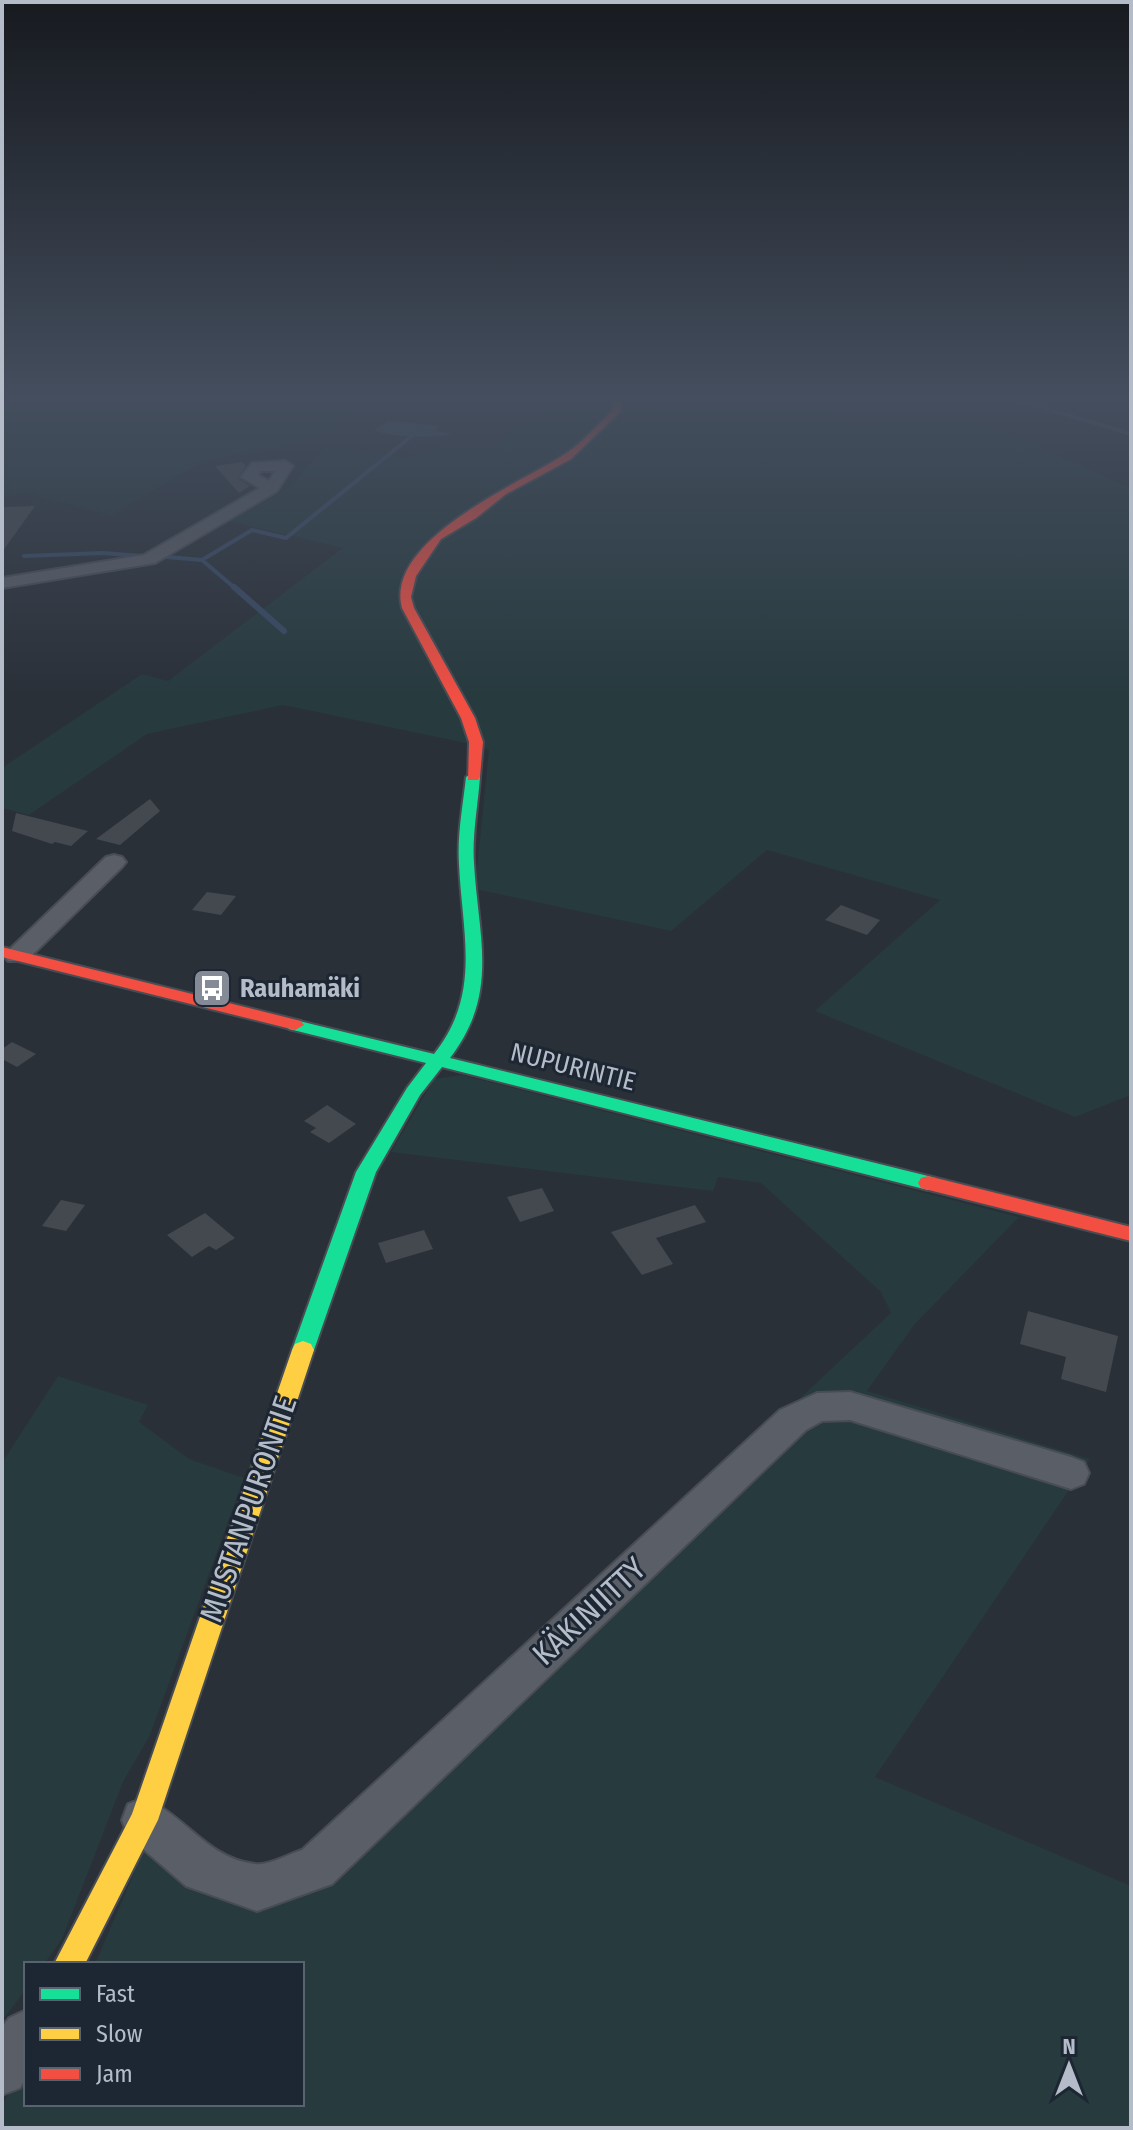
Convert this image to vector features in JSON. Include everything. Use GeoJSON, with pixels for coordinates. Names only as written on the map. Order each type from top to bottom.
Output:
{"type":"FeatureCollection","features":[{"type":"Feature","properties":{"kind":"street"},"geometry":{"type":"LineString","coordinates":[[2,583],[149,559],[256,497]]}},
{"type":"Feature","properties":{"kind":"street","name":"MUSTANPURONTIE"},"geometry":{"type":"LineString","coordinates":[[70,1962],[144,1820],[247,1509],[366,1172],[413,1092],[455,1039],[472,993],[476,947],[466,861],[476,742],[468,718],[408,608],[406,586],[426,549],[437,537],[495,497]]}},
{"type":"Feature","properties":{"kind":"street"},"geometry":{"type":"LineString","coordinates":[[10,954],[114,862]]}},
{"type":"Feature","properties":{"kind":"street","name":"NUPURINTIE"},"geometry":{"type":"LineString","coordinates":[[10,954],[1131,1234]]}},
{"type":"Feature","properties":{"kind":"street","name":"KÄKINIITTY"},"geometry":{"type":"LineString","coordinates":[[144,1820],[202,1870],[257,1888],[316,1868],[793,1420],[817,1407],[850,1406],[1071,1473]]}},
{"type":"Feature","properties":{"kind":"street"},"geometry":{"type":"LineString","coordinates":[[2,2070],[24,2038]]}},
{"type":"Feature","properties":{"kind":"green space"},"geometry":{"type":"Polygon","coordinates":[[[42,497],[141,497],[111,515],[42,497]]]}},
{"type":"Feature","properties":{"kind":"green space"},"geometry":{"type":"Polygon","coordinates":[[[273,497],[1131,497],[1131,1095],[1075,1117],[815,1011],[940,900],[767,850],[671,931],[475,889],[489,750],[461,742],[283,705],[147,734],[29,815],[2,808],[2,768],[142,674],[168,681],[343,548],[229,521],[273,497]]]}},
{"type":"Feature","properties":{"kind":"green space"},"geometry":{"type":"Polygon","coordinates":[[[462,1075],[1019,1217],[914,1325],[867,1391],[1090,1459],[875,1777],[1131,1886],[1131,2128],[2,2128],[2,2104],[24,2071],[24,2106],[304,2106],[304,1962],[96,1962],[159,1815],[218,1860],[258,1872],[317,1850],[891,1313],[881,1292],[761,1183],[718,1177],[713,1191],[391,1152],[434,1079],[462,1075]]]}},
{"type":"Feature","properties":{"kind":"green space"},"geometry":{"type":"Polygon","coordinates":[[[58,1376],[148,1405],[139,1422],[189,1459],[244,1478],[150,1735],[123,1782],[62,1939],[45,1962],[24,1962],[24,1992],[2,2021],[2,1463],[58,1376]]]}},
{"type":"Feature","properties":{"kind":"building"},"geometry":{"type":"Polygon","coordinates":[[[35,506],[2,552],[2,507],[35,506]]]}},
{"type":"Feature","properties":{"kind":"building"},"geometry":{"type":"Polygon","coordinates":[[[150,799],[160,811],[120,845],[96,839],[150,799]]]}},
{"type":"Feature","properties":{"kind":"building"},"geometry":{"type":"Polygon","coordinates":[[[16,813],[88,831],[71,846],[52,844],[12,831],[16,813]]]}},
{"type":"Feature","properties":{"kind":"building"},"geometry":{"type":"Polygon","coordinates":[[[207,892],[236,896],[221,915],[192,910],[207,892]]]}},
{"type":"Feature","properties":{"kind":"building"},"geometry":{"type":"Polygon","coordinates":[[[841,905],[880,920],[867,935],[825,920],[841,905]]]}},
{"type":"Feature","properties":{"kind":"building"},"geometry":{"type":"Polygon","coordinates":[[[12,1042],[36,1054],[17,1067],[2,1059],[2,1049],[12,1042]]]}},
{"type":"Feature","properties":{"kind":"building"},"geometry":{"type":"Polygon","coordinates":[[[327,1105],[356,1124],[329,1143],[310,1132],[316,1128],[304,1121],[327,1105]]]}},
{"type":"Feature","properties":{"kind":"building"},"geometry":{"type":"Polygon","coordinates":[[[542,1188],[554,1211],[520,1222],[507,1197],[542,1188]]]}},
{"type":"Feature","properties":{"kind":"building"},"geometry":{"type":"Polygon","coordinates":[[[61,1200],[85,1205],[66,1231],[42,1226],[61,1200]]]}},
{"type":"Feature","properties":{"kind":"building"},"geometry":{"type":"Polygon","coordinates":[[[695,1205],[706,1222],[656,1238],[673,1264],[642,1275],[611,1232],[695,1205]]]}},
{"type":"Feature","properties":{"kind":"building"},"geometry":{"type":"Polygon","coordinates":[[[205,1213],[235,1238],[216,1250],[209,1246],[192,1257],[167,1235],[205,1213]]]}},
{"type":"Feature","properties":{"kind":"building"},"geometry":{"type":"Polygon","coordinates":[[[424,1230],[433,1249],[386,1263],[378,1243],[424,1230]]]}},
{"type":"Feature","properties":{"kind":"building"},"geometry":{"type":"Polygon","coordinates":[[[1028,1311],[1118,1336],[1106,1392],[1061,1379],[1066,1357],[1020,1344],[1028,1311]]]}},
{"type":"Feature","properties":{"kind":"waterway"},"geometry":{"type":"LineString","coordinates":[[202,560],[252,530],[286,538],[336,497]]}},
{"type":"Feature","properties":{"kind":"waterway"},"geometry":{"type":"LineString","coordinates":[[24,556],[103,553],[142,556]]}},
{"type":"Feature","properties":{"kind":"waterway"},"geometry":{"type":"LineString","coordinates":[[167,557],[202,560]]}},
{"type":"Feature","properties":{"kind":"waterway"},"geometry":{"type":"LineString","coordinates":[[202,560],[236,589]]}},
{"type":"Feature","properties":{"kind":"waterway"},"geometry":{"type":"LineString","coordinates":[[234,587],[284,631]]}},
{"type":"Feature","properties":{"kind":"traffic: fast"},"geometry":{"type":"LineString","coordinates":[[303,1350],[366,1172],[413,1092],[455,1039],[472,993],[476,947],[466,861],[473,777]]}},
{"type":"Feature","properties":{"kind":"traffic: fast"},"geometry":{"type":"LineString","coordinates":[[295,1025],[928,1183]]}},
{"type":"Feature","properties":{"kind":"traffic: slow"},"geometry":{"type":"LineString","coordinates":[[70,1962],[144,1820],[303,1350]]}},
{"type":"Feature","properties":{"kind":"traffic: jam"},"geometry":{"type":"LineString","coordinates":[[473,777],[476,742],[468,718],[408,608],[405,597],[410,576],[437,537],[495,497]]}},
{"type":"Feature","properties":{"kind":"traffic: jam"},"geometry":{"type":"LineString","coordinates":[[2,952],[295,1025]]}},
{"type":"Feature","properties":{"kind":"traffic: jam"},"geometry":{"type":"LineString","coordinates":[[928,1183],[1131,1234]]}},
{"type":"Feature","properties":{"kind":"place","name":"Rauhamäki"},"geometry":{"type":"Point","coordinates":[212,988]}}]}
